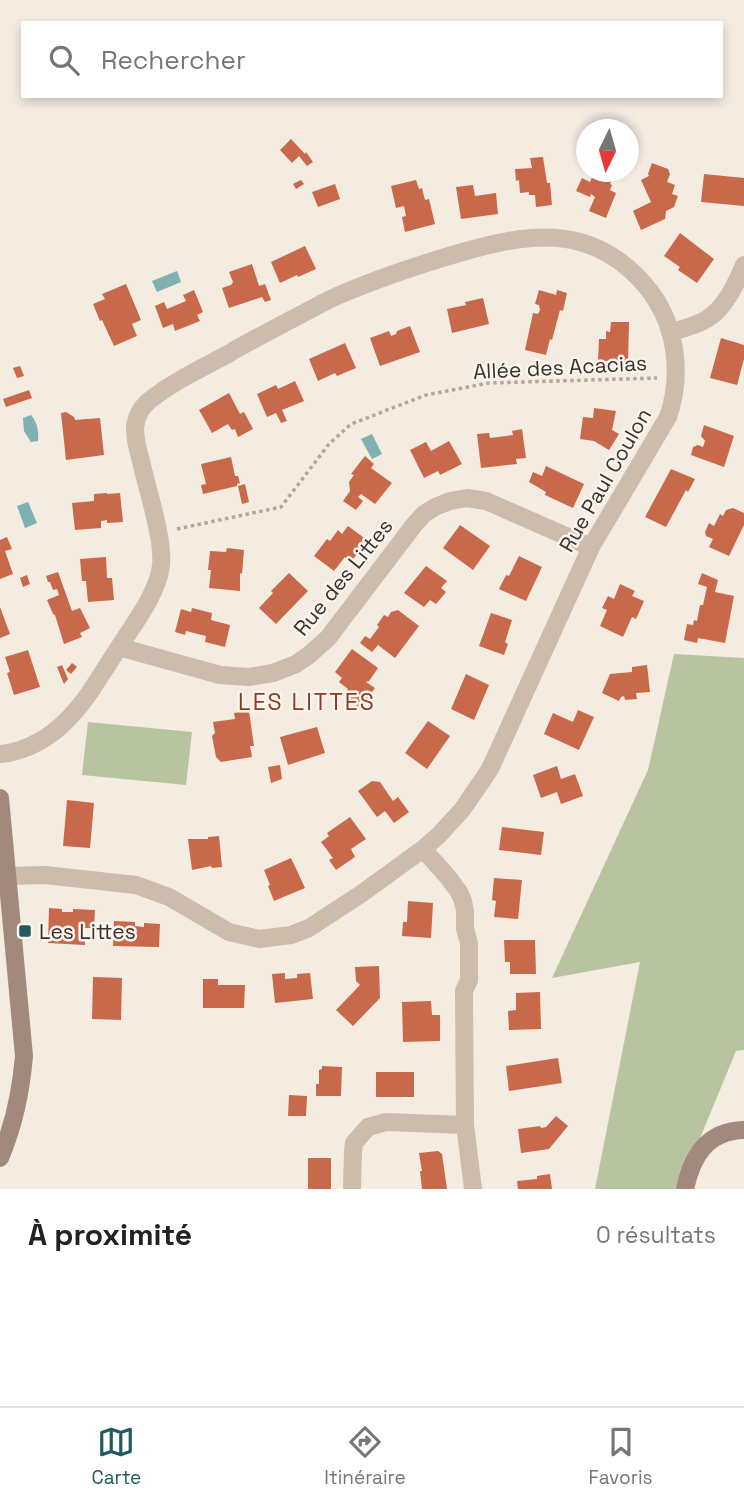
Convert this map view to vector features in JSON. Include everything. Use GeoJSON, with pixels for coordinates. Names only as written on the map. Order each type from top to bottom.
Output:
{"type":"FeatureCollection","features":[{"type":"Feature","properties":{"kind":"street","name":"Rue Paul Coulon"},"geometry":{"type":"LineString","coordinates":[[0,754],[16,752],[34,745],[67,720],[84,700],[154,588],[161,565],[158,533],[135,426],[142,407],[167,387],[335,296],[434,260],[499,242],[542,237],[579,242],[597,248],[630,269],[655,298],[670,332],[676,378],[673,404],[668,417],[591,547],[490,769],[462,810],[438,836],[361,894],[309,928],[272,938],[259,939],[229,932],[169,897],[136,885],[46,874],[7,876]]}},
{"type":"Feature","properties":{"kind":"street"},"geometry":{"type":"LineString","coordinates":[[670,332],[706,320],[718,310],[744,265]]}},
{"type":"Feature","properties":{"kind":"street","name":"Rue des Littes"},"geometry":{"type":"LineString","coordinates":[[118,647],[220,676],[261,675],[296,664],[328,638],[414,525],[435,507],[450,501],[467,498],[486,501],[591,547]]}},
{"type":"Feature","properties":{"kind":"street"},"geometry":{"type":"LineString","coordinates":[[0,798],[24,1056],[15,1115],[0,1158]]}},
{"type":"Feature","properties":{"kind":"street"},"geometry":{"type":"LineString","coordinates":[[423,849],[459,892],[464,906],[469,943],[469,980],[464,991],[465,1125],[473,1189]]}},
{"type":"Feature","properties":{"kind":"street"},"geometry":{"type":"LineString","coordinates":[[352,1189],[354,1143],[368,1127],[386,1122],[465,1125]]}},
{"type":"Feature","properties":{"kind":"street"},"geometry":{"type":"LineString","coordinates":[[685,1189],[693,1162],[703,1147],[725,1132],[744,1130]]}},
{"type":"Feature","properties":{"kind":"path","name":"Allée des Acacias"},"geometry":{"type":"LineString","coordinates":[[158,533],[281,507],[329,443],[351,424],[426,395],[489,383],[676,378]]}},
{"type":"Feature","properties":{"kind":"green space"},"geometry":{"type":"Polygon","coordinates":[[[674,654],[744,658],[744,1050],[736,1051],[679,1189],[595,1189],[640,962],[552,978],[648,770],[674,654]]]}},
{"type":"Feature","properties":{"kind":"green space"},"geometry":{"type":"Polygon","coordinates":[[[88,722],[192,732],[186,785],[82,775],[88,722]]]}},
{"type":"Feature","properties":{"kind":"water"},"geometry":{"type":"Polygon","coordinates":[[[177,271],[181,282],[157,292],[152,281],[177,271]]]}},
{"type":"Feature","properties":{"kind":"water"},"geometry":{"type":"Polygon","coordinates":[[[31,415],[38,430],[38,441],[31,442],[24,431],[23,418],[31,415]]]}},
{"type":"Feature","properties":{"kind":"water"},"geometry":{"type":"Polygon","coordinates":[[[372,434],[382,454],[372,459],[361,439],[372,434]]]}},
{"type":"Feature","properties":{"kind":"water"},"geometry":{"type":"Polygon","coordinates":[[[28,502],[37,523],[25,528],[17,506],[28,502]]]}},
{"type":"Feature","properties":{"kind":"building"},"geometry":{"type":"Polygon","coordinates":[[[291,139],[313,162],[307,166],[299,156],[292,163],[280,150],[291,139]]]}},
{"type":"Feature","properties":{"kind":"building"},"geometry":{"type":"Polygon","coordinates":[[[543,157],[552,205],[536,207],[535,195],[529,195],[529,192],[520,193],[515,169],[532,168],[530,158],[543,157]]]}},
{"type":"Feature","properties":{"kind":"building"},"geometry":{"type":"Polygon","coordinates":[[[652,163],[668,169],[670,174],[667,182],[675,185],[672,194],[678,196],[674,207],[666,211],[665,219],[641,230],[633,211],[651,202],[641,180],[649,176],[652,163]]]}},
{"type":"Feature","properties":{"kind":"building"},"geometry":{"type":"Polygon","coordinates":[[[704,174],[744,178],[744,206],[701,202],[704,174]]]}},
{"type":"Feature","properties":{"kind":"building"},"geometry":{"type":"Polygon","coordinates":[[[301,180],[304,184],[296,189],[293,184],[301,180]]]}},
{"type":"Feature","properties":{"kind":"building"},"geometry":{"type":"Polygon","coordinates":[[[416,180],[419,189],[422,188],[425,200],[429,199],[435,224],[405,232],[402,217],[406,216],[404,206],[396,208],[391,186],[416,180]]]}},
{"type":"Feature","properties":{"kind":"building"},"geometry":{"type":"Polygon","coordinates":[[[580,182],[611,182],[610,190],[616,193],[606,218],[589,211],[595,197],[576,191],[580,182]]]}},
{"type":"Feature","properties":{"kind":"building"},"geometry":{"type":"Polygon","coordinates":[[[335,184],[340,199],[318,207],[312,192],[335,184]]]}},
{"type":"Feature","properties":{"kind":"building"},"geometry":{"type":"Polygon","coordinates":[[[473,185],[475,196],[496,193],[498,214],[461,219],[456,187],[473,185]]]}},
{"type":"Feature","properties":{"kind":"building"},"geometry":{"type":"Polygon","coordinates":[[[680,233],[714,259],[697,283],[664,256],[680,233]]]}},
{"type":"Feature","properties":{"kind":"building"},"geometry":{"type":"Polygon","coordinates":[[[305,246],[316,269],[280,283],[271,262],[305,246]]]}},
{"type":"Feature","properties":{"kind":"building"},"geometry":{"type":"Polygon","coordinates":[[[252,264],[259,286],[265,284],[271,300],[265,302],[262,297],[229,308],[222,288],[233,282],[229,272],[252,264]]]}},
{"type":"Feature","properties":{"kind":"building"},"geometry":{"type":"Polygon","coordinates":[[[126,284],[141,320],[132,324],[137,336],[114,346],[93,304],[105,299],[102,294],[126,284]]]}},
{"type":"Feature","properties":{"kind":"building"},"geometry":{"type":"Polygon","coordinates":[[[194,290],[203,312],[197,315],[200,321],[175,331],[173,324],[163,328],[155,306],[164,302],[167,309],[186,301],[183,295],[194,290]]]}},
{"type":"Feature","properties":{"kind":"building"},"geometry":{"type":"Polygon","coordinates":[[[539,290],[556,295],[557,290],[567,293],[546,355],[525,350],[533,313],[538,314],[540,310],[539,305],[535,304],[539,290]]]}},
{"type":"Feature","properties":{"kind":"building"},"geometry":{"type":"Polygon","coordinates":[[[483,298],[489,324],[452,333],[447,309],[483,298]]]}},
{"type":"Feature","properties":{"kind":"building"},"geometry":{"type":"Polygon","coordinates":[[[611,322],[629,322],[628,362],[598,361],[599,339],[606,339],[606,331],[610,332],[611,322]]]}},
{"type":"Feature","properties":{"kind":"building"},"geometry":{"type":"Polygon","coordinates":[[[410,326],[420,352],[380,366],[370,338],[389,331],[391,336],[410,326]]]}},
{"type":"Feature","properties":{"kind":"building"},"geometry":{"type":"Polygon","coordinates":[[[721,338],[744,345],[744,359],[737,385],[710,378],[721,338]]]}},
{"type":"Feature","properties":{"kind":"building"},"geometry":{"type":"Polygon","coordinates":[[[345,343],[356,368],[318,381],[309,359],[345,343]]]}},
{"type":"Feature","properties":{"kind":"building"},"geometry":{"type":"Polygon","coordinates":[[[20,366],[24,376],[17,378],[13,368],[20,366]]]}},
{"type":"Feature","properties":{"kind":"building"},"geometry":{"type":"Polygon","coordinates":[[[295,381],[304,401],[282,410],[287,421],[281,423],[276,413],[267,417],[257,394],[276,385],[278,389],[295,381]]]}},
{"type":"Feature","properties":{"kind":"building"},"geometry":{"type":"Polygon","coordinates":[[[29,390],[32,398],[6,407],[3,399],[29,390]]]}},
{"type":"Feature","properties":{"kind":"building"},"geometry":{"type":"Polygon","coordinates":[[[229,393],[240,414],[244,412],[253,429],[238,437],[235,429],[232,430],[228,424],[212,433],[199,410],[229,393]]]}},
{"type":"Feature","properties":{"kind":"building"},"geometry":{"type":"Polygon","coordinates":[[[594,408],[616,411],[612,430],[619,434],[609,450],[594,441],[580,439],[583,417],[593,418],[594,408]]]}},
{"type":"Feature","properties":{"kind":"building"},"geometry":{"type":"Polygon","coordinates":[[[66,412],[75,420],[100,418],[104,455],[66,460],[61,413],[66,412]]]}},
{"type":"Feature","properties":{"kind":"building"},"geometry":{"type":"Polygon","coordinates":[[[704,425],[734,436],[724,467],[691,455],[693,447],[703,447],[705,441],[701,436],[704,425]]]}},
{"type":"Feature","properties":{"kind":"building"},"geometry":{"type":"Polygon","coordinates":[[[522,429],[526,458],[516,459],[517,464],[481,468],[477,434],[489,433],[490,438],[513,435],[512,431],[522,429]]]}},
{"type":"Feature","properties":{"kind":"building"},"geometry":{"type":"Polygon","coordinates":[[[449,441],[462,464],[440,475],[438,471],[424,478],[410,450],[426,442],[431,451],[449,441]]]}},
{"type":"Feature","properties":{"kind":"building"},"geometry":{"type":"Polygon","coordinates":[[[365,456],[374,464],[371,468],[392,483],[375,504],[361,494],[358,497],[363,501],[356,510],[343,501],[350,491],[349,482],[354,475],[351,474],[365,456]]]}},
{"type":"Feature","properties":{"kind":"building"},"geometry":{"type":"Polygon","coordinates":[[[231,457],[235,476],[238,476],[240,483],[203,494],[201,485],[206,484],[201,464],[231,457]]]}},
{"type":"Feature","properties":{"kind":"building"},"geometry":{"type":"Polygon","coordinates":[[[546,466],[584,484],[573,508],[545,495],[546,492],[529,482],[533,472],[542,476],[546,466]]]}},
{"type":"Feature","properties":{"kind":"building"},"geometry":{"type":"Polygon","coordinates":[[[671,469],[695,479],[666,527],[645,517],[671,469]]]}},
{"type":"Feature","properties":{"kind":"building"},"geometry":{"type":"Polygon","coordinates":[[[245,484],[249,502],[242,504],[238,486],[245,484]]]}},
{"type":"Feature","properties":{"kind":"building"},"geometry":{"type":"Polygon","coordinates":[[[120,493],[123,522],[101,521],[101,528],[75,530],[72,503],[94,501],[94,494],[120,493]]]}},
{"type":"Feature","properties":{"kind":"building"},"geometry":{"type":"Polygon","coordinates":[[[733,508],[744,513],[744,525],[729,556],[709,547],[713,539],[706,536],[705,532],[709,523],[714,526],[720,514],[723,516],[726,510],[733,508]]]}},
{"type":"Feature","properties":{"kind":"building"},"geometry":{"type":"Polygon","coordinates":[[[460,525],[490,546],[473,570],[443,548],[460,525]]]}},
{"type":"Feature","properties":{"kind":"building"},"geometry":{"type":"Polygon","coordinates":[[[348,526],[367,540],[351,562],[345,557],[334,571],[314,556],[327,539],[330,541],[338,530],[342,534],[348,526]]]}},
{"type":"Feature","properties":{"kind":"building"},"geometry":{"type":"Polygon","coordinates":[[[7,537],[12,549],[5,551],[13,574],[0,579],[0,540],[7,537]]]}},
{"type":"Feature","properties":{"kind":"building"},"geometry":{"type":"Polygon","coordinates":[[[227,548],[244,550],[240,591],[209,588],[210,551],[226,552],[227,548]]]}},
{"type":"Feature","properties":{"kind":"building"},"geometry":{"type":"Polygon","coordinates":[[[519,556],[542,567],[526,601],[499,589],[519,556]]]}},
{"type":"Feature","properties":{"kind":"building"},"geometry":{"type":"Polygon","coordinates":[[[106,557],[107,578],[112,578],[114,600],[88,602],[80,559],[106,557]]]}},
{"type":"Feature","properties":{"kind":"building"},"geometry":{"type":"Polygon","coordinates":[[[426,566],[447,581],[441,588],[446,592],[436,604],[430,600],[424,607],[404,593],[426,566]]]}},
{"type":"Feature","properties":{"kind":"building"},"geometry":{"type":"Polygon","coordinates":[[[58,572],[72,611],[80,608],[90,628],[80,633],[82,637],[64,644],[47,600],[59,595],[57,589],[53,590],[46,576],[58,572]]]}},
{"type":"Feature","properties":{"kind":"building"},"geometry":{"type":"Polygon","coordinates":[[[289,573],[308,591],[276,624],[259,608],[289,573]]]}},
{"type":"Feature","properties":{"kind":"building"},"geometry":{"type":"Polygon","coordinates":[[[702,573],[718,580],[715,592],[734,596],[725,643],[698,638],[697,643],[684,640],[687,624],[693,625],[694,620],[697,621],[700,605],[703,605],[707,587],[698,584],[702,573]]]}},
{"type":"Feature","properties":{"kind":"building"},"geometry":{"type":"Polygon","coordinates":[[[27,575],[30,584],[23,587],[20,578],[27,575]]]}},
{"type":"Feature","properties":{"kind":"building"},"geometry":{"type":"Polygon","coordinates":[[[620,584],[635,591],[632,596],[644,601],[636,619],[632,617],[623,637],[600,626],[607,610],[602,608],[608,596],[614,599],[620,584]]]}},
{"type":"Feature","properties":{"kind":"building"},"geometry":{"type":"Polygon","coordinates":[[[0,607],[10,634],[0,638],[0,607]]]}},
{"type":"Feature","properties":{"kind":"building"},"geometry":{"type":"Polygon","coordinates":[[[192,608],[212,613],[211,620],[230,625],[225,647],[205,642],[206,636],[186,631],[185,635],[175,632],[181,609],[191,612],[192,608]]]}},
{"type":"Feature","properties":{"kind":"building"},"geometry":{"type":"Polygon","coordinates":[[[398,610],[419,626],[395,658],[378,645],[372,652],[360,643],[365,636],[370,639],[384,615],[388,617],[391,612],[398,610]]]}},
{"type":"Feature","properties":{"kind":"building"},"geometry":{"type":"Polygon","coordinates":[[[491,613],[512,620],[504,655],[479,646],[491,613]]]}},
{"type":"Feature","properties":{"kind":"building"},"geometry":{"type":"Polygon","coordinates":[[[352,649],[378,668],[366,682],[375,688],[360,709],[343,695],[348,689],[339,682],[342,678],[335,672],[352,649]]]}},
{"type":"Feature","properties":{"kind":"building"},"geometry":{"type":"Polygon","coordinates":[[[28,650],[40,687],[14,695],[5,657],[28,650]]]}},
{"type":"Feature","properties":{"kind":"building"},"geometry":{"type":"Polygon","coordinates":[[[72,663],[77,667],[71,674],[66,670],[72,663]]]}},
{"type":"Feature","properties":{"kind":"building"},"geometry":{"type":"Polygon","coordinates":[[[62,665],[68,679],[64,684],[57,667],[62,665]]]}},
{"type":"Feature","properties":{"kind":"building"},"geometry":{"type":"Polygon","coordinates":[[[647,665],[650,692],[636,693],[637,699],[625,700],[624,696],[619,701],[602,693],[610,674],[632,672],[632,667],[647,665]]]}},
{"type":"Feature","properties":{"kind":"building"},"geometry":{"type":"Polygon","coordinates":[[[466,674],[489,685],[474,720],[451,709],[466,674]]]}},
{"type":"Feature","properties":{"kind":"building"},"geometry":{"type":"Polygon","coordinates":[[[578,710],[594,717],[579,750],[544,734],[553,713],[573,722],[578,710]]]}},
{"type":"Feature","properties":{"kind":"building"},"geometry":{"type":"Polygon","coordinates":[[[249,711],[254,746],[250,746],[252,757],[221,762],[216,757],[212,736],[215,733],[213,722],[235,719],[234,713],[249,711]]]}},
{"type":"Feature","properties":{"kind":"building"},"geometry":{"type":"Polygon","coordinates":[[[428,721],[450,736],[427,769],[405,753],[428,721]]]}},
{"type":"Feature","properties":{"kind":"building"},"geometry":{"type":"Polygon","coordinates":[[[317,727],[325,753],[288,765],[280,737],[317,727]]]}},
{"type":"Feature","properties":{"kind":"building"},"geometry":{"type":"Polygon","coordinates":[[[280,765],[282,779],[271,783],[268,767],[280,765]]]}},
{"type":"Feature","properties":{"kind":"building"},"geometry":{"type":"Polygon","coordinates":[[[557,766],[561,779],[575,774],[583,796],[561,804],[557,792],[541,798],[533,775],[557,766]]]}},
{"type":"Feature","properties":{"kind":"building"},"geometry":{"type":"Polygon","coordinates":[[[372,781],[380,782],[393,801],[398,797],[409,812],[394,823],[385,811],[377,817],[358,791],[372,781]]]}},
{"type":"Feature","properties":{"kind":"building"},"geometry":{"type":"Polygon","coordinates":[[[67,800],[94,803],[90,848],[63,846],[67,800]]]}},
{"type":"Feature","properties":{"kind":"building"},"geometry":{"type":"Polygon","coordinates":[[[350,817],[366,839],[351,849],[355,857],[336,870],[329,860],[333,858],[321,842],[329,836],[327,833],[350,817]]]}},
{"type":"Feature","properties":{"kind":"building"},"geometry":{"type":"Polygon","coordinates":[[[502,827],[544,832],[541,855],[499,850],[502,827]]]}},
{"type":"Feature","properties":{"kind":"building"},"geometry":{"type":"Polygon","coordinates":[[[219,836],[222,867],[192,870],[188,839],[219,836]]]}},
{"type":"Feature","properties":{"kind":"building"},"geometry":{"type":"Polygon","coordinates":[[[291,858],[305,888],[274,901],[264,870],[291,858]]]}},
{"type":"Feature","properties":{"kind":"building"},"geometry":{"type":"Polygon","coordinates":[[[494,878],[522,880],[518,919],[494,917],[494,878]]]}},
{"type":"Feature","properties":{"kind":"building"},"geometry":{"type":"Polygon","coordinates":[[[408,901],[433,903],[431,938],[402,936],[403,922],[407,922],[408,901]]]}},
{"type":"Feature","properties":{"kind":"building"},"geometry":{"type":"Polygon","coordinates":[[[49,908],[62,909],[62,912],[73,912],[73,909],[95,910],[94,928],[85,928],[85,945],[48,943],[49,908]]]}},
{"type":"Feature","properties":{"kind":"building"},"geometry":{"type":"Polygon","coordinates":[[[114,921],[135,922],[135,926],[144,927],[144,923],[160,924],[159,947],[113,946],[114,921]]]}},
{"type":"Feature","properties":{"kind":"building"},"geometry":{"type":"Polygon","coordinates":[[[504,940],[535,940],[536,974],[510,974],[510,962],[505,962],[504,940]]]}},
{"type":"Feature","properties":{"kind":"building"},"geometry":{"type":"Polygon","coordinates":[[[379,966],[380,998],[353,1026],[336,1010],[360,985],[356,981],[355,967],[379,966]]]}},
{"type":"Feature","properties":{"kind":"building"},"geometry":{"type":"Polygon","coordinates":[[[285,973],[285,979],[310,973],[313,999],[275,1003],[272,974],[285,973]]]}},
{"type":"Feature","properties":{"kind":"building"},"geometry":{"type":"Polygon","coordinates":[[[93,977],[122,978],[121,1020],[92,1019],[93,977]]]}},
{"type":"Feature","properties":{"kind":"building"},"geometry":{"type":"Polygon","coordinates":[[[203,979],[218,979],[218,985],[245,985],[244,1008],[203,1008],[203,979]]]}},
{"type":"Feature","properties":{"kind":"building"},"geometry":{"type":"Polygon","coordinates":[[[540,992],[541,1029],[509,1030],[508,1011],[516,1010],[516,993],[540,992]]]}},
{"type":"Feature","properties":{"kind":"building"},"geometry":{"type":"Polygon","coordinates":[[[431,1001],[432,1015],[440,1015],[440,1041],[403,1042],[402,1002],[431,1001]]]}},
{"type":"Feature","properties":{"kind":"building"},"geometry":{"type":"Polygon","coordinates":[[[558,1058],[562,1083],[509,1091],[506,1066],[558,1058]]]}},
{"type":"Feature","properties":{"kind":"building"},"geometry":{"type":"Polygon","coordinates":[[[322,1066],[342,1067],[341,1096],[316,1096],[316,1084],[319,1084],[319,1070],[322,1066]]]}},
{"type":"Feature","properties":{"kind":"building"},"geometry":{"type":"Polygon","coordinates":[[[376,1072],[414,1072],[414,1097],[376,1097],[376,1072]]]}},
{"type":"Feature","properties":{"kind":"building"},"geometry":{"type":"Polygon","coordinates":[[[289,1095],[307,1096],[306,1116],[288,1116],[289,1095]]]}},
{"type":"Feature","properties":{"kind":"building"},"geometry":{"type":"Polygon","coordinates":[[[556,1116],[568,1126],[549,1149],[521,1153],[518,1129],[546,1127],[556,1116]]]}},
{"type":"Feature","properties":{"kind":"building"},"geometry":{"type":"Polygon","coordinates":[[[438,1151],[442,1154],[447,1189],[422,1189],[419,1153],[438,1151]]]}},
{"type":"Feature","properties":{"kind":"building"},"geometry":{"type":"Polygon","coordinates":[[[308,1158],[331,1158],[331,1189],[308,1189],[308,1158]]]}},
{"type":"Feature","properties":{"kind":"building"},"geometry":{"type":"Polygon","coordinates":[[[550,1174],[552,1189],[518,1189],[517,1181],[537,1179],[537,1176],[550,1174]]]}},
{"type":"Feature","properties":{"kind":"place","name":"Les Littes"},"geometry":{"type":"Point","coordinates":[25,931]}},
{"type":"Feature","properties":{"kind":"district","name":"LES LITTES"},"geometry":{"type":"Point","coordinates":[307,702]}}]}
